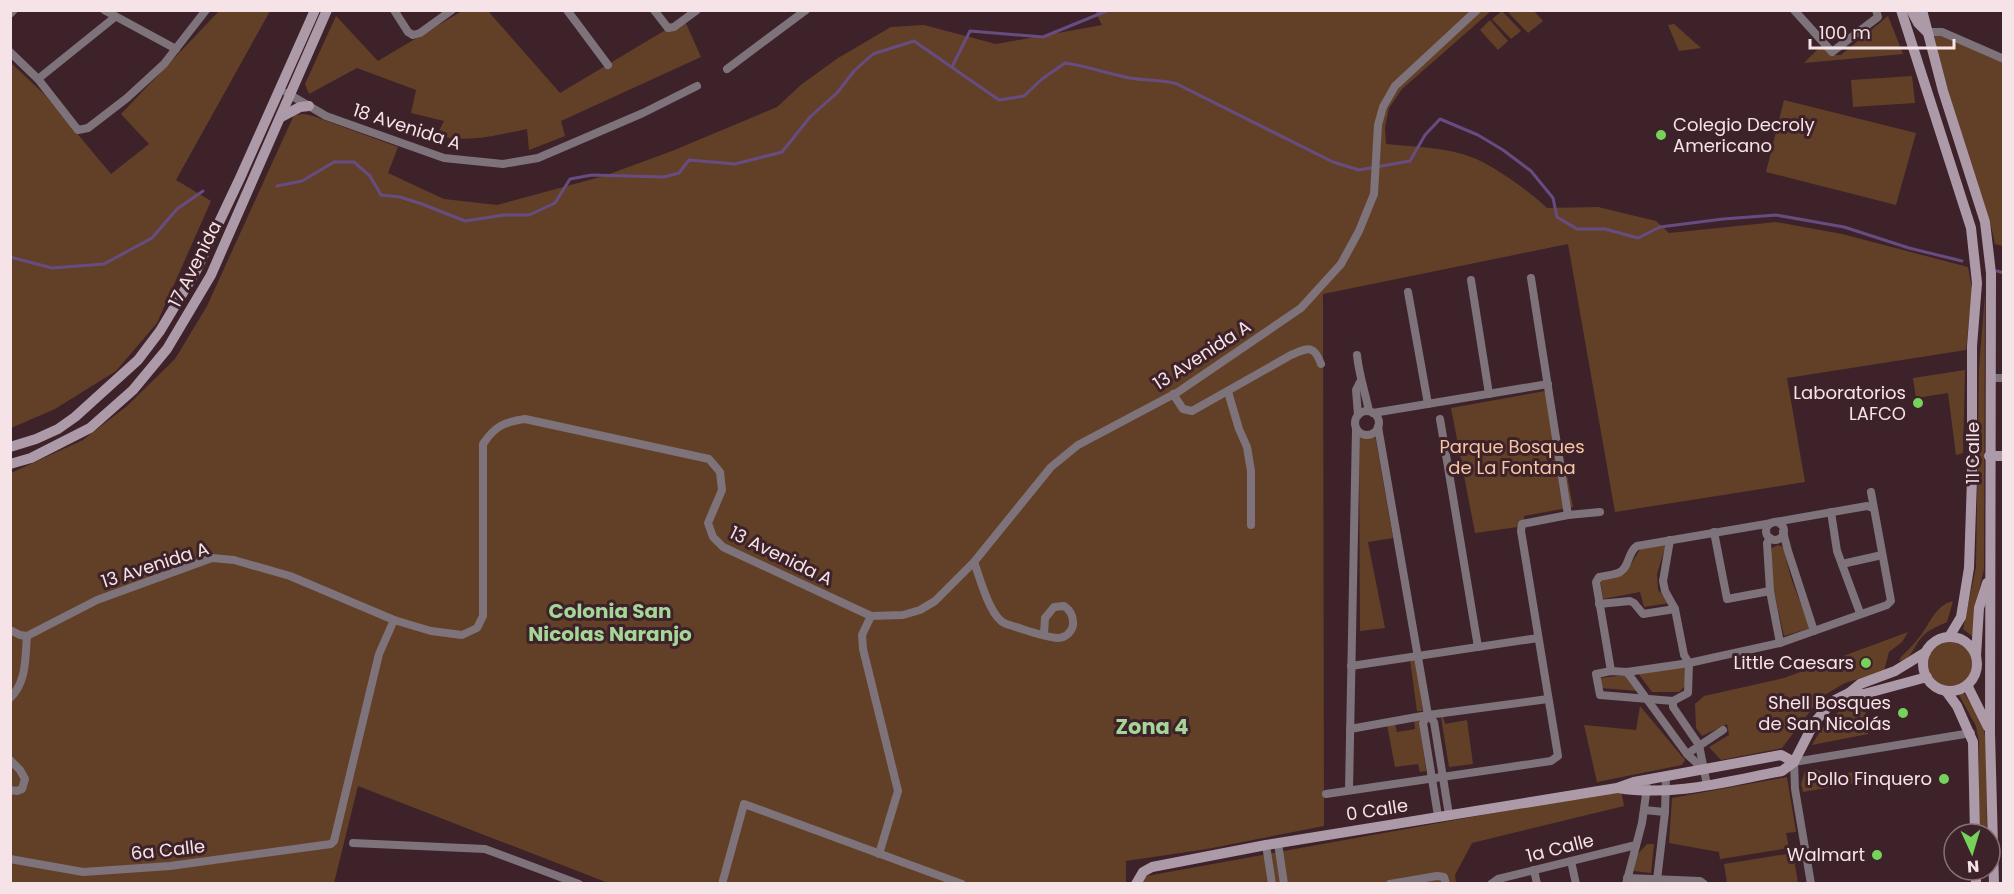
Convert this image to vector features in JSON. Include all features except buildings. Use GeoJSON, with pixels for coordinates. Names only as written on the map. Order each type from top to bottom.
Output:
{"type":"FeatureCollection","features":[{"type":"Feature","properties":{"kind":"main road","name":"17 Avenida"},"geometry":{"type":"LineString","coordinates":[[10,447],[58,429],[75,417],[138,360],[153,341],[196,271],[315,10]]}},
{"type":"Feature","properties":{"kind":"main road","name":"17 Avenida"},"geometry":{"type":"LineString","coordinates":[[10,464],[31,458],[90,428],[133,390],[167,350],[211,274],[327,10]]}},
{"type":"Feature","properties":{"kind":"main road","name":"11 Calle"},"geometry":{"type":"LineString","coordinates":[[1901,10],[1971,228],[1977,283],[1972,346],[1970,568],[1961,617],[1949,637]]}},
{"type":"Feature","properties":{"kind":"main road"},"geometry":{"type":"LineString","coordinates":[[1911,10],[1918,23],[1928,32]]}},
{"type":"Feature","properties":{"kind":"main road","name":"11 Calle"},"geometry":{"type":"LineString","coordinates":[[1922,10],[1943,91],[1985,222],[1990,273],[1990,733],[1994,884]]}},
{"type":"Feature","properties":{"kind":"main road"},"geometry":{"type":"LineString","coordinates":[[280,117],[300,107],[309,106]]}},
{"type":"Feature","properties":{"kind":"main road"},"geometry":{"type":"LineString","coordinates":[[1989,456],[2004,456]]}},
{"type":"Feature","properties":{"kind":"main road"},"geometry":{"type":"LineString","coordinates":[[1946,691],[1961,689],[1968,685],[1976,672],[1979,608],[1991,572]]}},
{"type":"Feature","properties":{"kind":"main road"},"geometry":{"type":"LineString","coordinates":[[1794,762],[1814,723],[1833,701],[1860,684],[1895,671],[1926,652],[1935,642],[1949,637],[1966,642],[1976,657]]}},
{"type":"Feature","properties":{"kind":"main road"},"geometry":{"type":"LineString","coordinates":[[1926,652],[1923,665],[1927,677],[1932,684],[1946,691],[1971,733],[1975,822]]}},
{"type":"Feature","properties":{"kind":"main road"},"geometry":{"type":"LineString","coordinates":[[1849,693],[1864,694],[1927,677]]}},
{"type":"Feature","properties":{"kind":"main road"},"geometry":{"type":"LineString","coordinates":[[1968,685],[1990,733]]}},
{"type":"Feature","properties":{"kind":"main road","name":"0 Calle"},"geometry":{"type":"LineString","coordinates":[[1136,884],[1143,872],[1162,864],[1443,815],[1617,788],[1634,782],[1666,790],[1707,785],[1782,771],[1794,762],[1781,755],[1666,776],[1647,785]]}},
{"type":"Feature","properties":{"kind":"street"},"geometry":{"type":"LineString","coordinates":[[10,14],[14,10]]}},
{"type":"Feature","properties":{"kind":"street"},"geometry":{"type":"LineString","coordinates":[[104,10],[176,49]]}},
{"type":"Feature","properties":{"kind":"street"},"geometry":{"type":"LineString","coordinates":[[10,52],[38,80],[78,130],[81,130],[88,128],[127,98],[164,64],[206,10]]}},
{"type":"Feature","properties":{"kind":"street"},"geometry":{"type":"LineString","coordinates":[[394,10],[408,32],[413,35],[420,33],[452,10]]}},
{"type":"Feature","properties":{"kind":"street"},"geometry":{"type":"LineString","coordinates":[[567,10],[608,65]]}},
{"type":"Feature","properties":{"kind":"street"},"geometry":{"type":"LineString","coordinates":[[654,10],[668,28],[674,27],[697,10]]}},
{"type":"Feature","properties":{"kind":"street"},"geometry":{"type":"LineString","coordinates":[[727,69],[806,10]]}},
{"type":"Feature","properties":{"kind":"street","name":"13 Avenida A"},"geometry":{"type":"LineString","coordinates":[[27,636],[97,600],[212,558],[234,560],[290,576],[394,620],[431,631],[462,635],[477,628],[483,616],[483,444],[493,430],[510,422],[525,419],[710,459],[720,472],[722,490],[708,523],[713,537],[723,547],[871,616],[903,615],[920,610],[934,601],[974,562],[1051,467],[1078,445],[1173,394],[1301,308],[1341,264],[1359,231],[1374,194],[1378,125],[1383,107],[1395,86],[1477,10]]}},
{"type":"Feature","properties":{"kind":"street"},"geometry":{"type":"LineString","coordinates":[[1794,10],[1832,52],[1878,16],[1876,10]]}},
{"type":"Feature","properties":{"kind":"street"},"geometry":{"type":"LineString","coordinates":[[38,80],[114,17]]}},
{"type":"Feature","properties":{"kind":"street"},"geometry":{"type":"LineString","coordinates":[[1928,32],[1942,32],[2004,59]]}},
{"type":"Feature","properties":{"kind":"street","name":"18 Avenida A"},"geometry":{"type":"LineString","coordinates":[[280,88],[326,116],[444,158],[503,164],[538,158],[643,113],[697,86]]}},
{"type":"Feature","properties":{"kind":"street"},"geometry":{"type":"LineString","coordinates":[[1531,278],[1568,515]]}},
{"type":"Feature","properties":{"kind":"street"},"geometry":{"type":"LineString","coordinates":[[1470,280],[1489,394]]}},
{"type":"Feature","properties":{"kind":"street"},"geometry":{"type":"LineString","coordinates":[[1408,292],[1428,404]]}},
{"type":"Feature","properties":{"kind":"street"},"geometry":{"type":"LineString","coordinates":[[1173,394],[1183,409],[1192,411],[1291,355],[1312,349],[1317,353],[1321,364]]}},
{"type":"Feature","properties":{"kind":"street"},"geometry":{"type":"LineString","coordinates":[[1357,355],[1360,382],[1371,412],[1378,419],[1428,715],[1434,723],[1442,777],[1443,815]]}},
{"type":"Feature","properties":{"kind":"street"},"geometry":{"type":"LineString","coordinates":[[1990,378],[2004,378]]}},
{"type":"Feature","properties":{"kind":"street"},"geometry":{"type":"LineString","coordinates":[[1349,790],[1355,422],[1358,415],[1356,390],[1360,382]]}},
{"type":"Feature","properties":{"kind":"street"},"geometry":{"type":"LineString","coordinates":[[1358,415],[1548,384]]}},
{"type":"Feature","properties":{"kind":"street"},"geometry":{"type":"LineString","coordinates":[[1228,392],[1247,447],[1251,471],[1251,525]]}},
{"type":"Feature","properties":{"kind":"street"},"geometry":{"type":"LineString","coordinates":[[1440,419],[1478,647]]}},
{"type":"Feature","properties":{"kind":"street"},"geometry":{"type":"LineString","coordinates":[[1356,429],[1362,434],[1370,435],[1378,427]]}},
{"type":"Feature","properties":{"kind":"street"},"geometry":{"type":"LineString","coordinates":[[1670,540],[1663,581],[1665,591],[1675,609],[1684,655],[1689,663],[1688,693],[1673,701],[1600,695],[1596,674],[1689,663],[1780,643],[1892,601],[1871,492]]}},
{"type":"Feature","properties":{"kind":"street"},"geometry":{"type":"LineString","coordinates":[[1611,671],[1596,582],[1599,577],[1620,572],[1625,568],[1633,548],[1714,531],[1868,506],[1873,508]]}},
{"type":"Feature","properties":{"kind":"street"},"geometry":{"type":"LineString","coordinates":[[1326,794],[1551,760],[1558,756],[1521,531],[1522,524],[1568,515],[1600,512]]}},
{"type":"Feature","properties":{"kind":"street"},"geometry":{"type":"LineString","coordinates":[[1831,512],[1837,551],[1860,613]]}},
{"type":"Feature","properties":{"kind":"street"},"geometry":{"type":"LineString","coordinates":[[1754,525],[1777,539],[1795,519]]}},
{"type":"Feature","properties":{"kind":"street"},"geometry":{"type":"LineString","coordinates":[[1774,522],[1780,524],[1783,530],[1814,631]]}},
{"type":"Feature","properties":{"kind":"street"},"geometry":{"type":"LineString","coordinates":[[1774,522],[1768,526],[1767,543],[1770,591],[1780,643]]}},
{"type":"Feature","properties":{"kind":"street"},"geometry":{"type":"LineString","coordinates":[[1714,531],[1727,599],[1770,591]]}},
{"type":"Feature","properties":{"kind":"street"},"geometry":{"type":"LineString","coordinates":[[1842,564],[1882,555]]}},
{"type":"Feature","properties":{"kind":"street"},"geometry":{"type":"LineString","coordinates":[[974,562],[997,619],[1006,624],[1058,638],[1069,634],[1074,623],[1071,612],[1064,606],[1054,607],[1045,618],[1044,634]]}},
{"type":"Feature","properties":{"kind":"street"},"geometry":{"type":"LineString","coordinates":[[1599,604],[1630,601],[1635,603],[1643,614],[1675,609]]}},
{"type":"Feature","properties":{"kind":"street"},"geometry":{"type":"LineString","coordinates":[[871,616],[862,635],[863,649],[898,791],[879,854]]}},
{"type":"Feature","properties":{"kind":"street","name":"6a Calle"},"geometry":{"type":"LineString","coordinates":[[10,859],[83,872],[170,866],[328,846],[333,841],[379,654],[394,620]]}},
{"type":"Feature","properties":{"kind":"street"},"geometry":{"type":"LineString","coordinates":[[10,630],[27,636],[23,679],[19,690],[10,698]]}},
{"type":"Feature","properties":{"kind":"street"},"geometry":{"type":"LineString","coordinates":[[1351,666],[1538,638]]}},
{"type":"Feature","properties":{"kind":"street"},"geometry":{"type":"LineString","coordinates":[[1627,672],[1687,754],[1704,770]]}},
{"type":"Feature","properties":{"kind":"street"},"geometry":{"type":"LineString","coordinates":[[1350,729],[1428,715],[1548,699]]}},
{"type":"Feature","properties":{"kind":"street"},"geometry":{"type":"LineString","coordinates":[[1673,701],[1673,707],[1699,745],[1707,785]]}},
{"type":"Feature","properties":{"kind":"street"},"geometry":{"type":"LineString","coordinates":[[1428,715],[1423,723],[1431,779],[1443,815]]}},
{"type":"Feature","properties":{"kind":"street"},"geometry":{"type":"LineString","coordinates":[[1674,736],[1686,726]]}},
{"type":"Feature","properties":{"kind":"street"},"geometry":{"type":"LineString","coordinates":[[1687,754],[1724,730]]}},
{"type":"Feature","properties":{"kind":"street","name":"0 Calle"},"geometry":{"type":"LineString","coordinates":[[1794,762],[1971,733]]}},
{"type":"Feature","properties":{"kind":"street"},"geometry":{"type":"LineString","coordinates":[[10,760],[25,779],[22,789],[10,790]]}},
{"type":"Feature","properties":{"kind":"street"},"geometry":{"type":"LineString","coordinates":[[1794,762],[1795,789],[1811,884]]}},
{"type":"Feature","properties":{"kind":"street"},"geometry":{"type":"LineString","coordinates":[[1659,882],[1666,776]]}},
{"type":"Feature","properties":{"kind":"street"},"geometry":{"type":"LineString","coordinates":[[1647,785],[1644,810],[1626,881],[1700,881],[1704,884]]}},
{"type":"Feature","properties":{"kind":"street"},"geometry":{"type":"LineString","coordinates":[[722,884],[744,804],[962,884]]}},
{"type":"Feature","properties":{"kind":"street"},"geometry":{"type":"LineString","coordinates":[[1644,810],[1665,812]]}},
{"type":"Feature","properties":{"kind":"street"},"geometry":{"type":"LineString","coordinates":[[353,843],[485,849],[579,884]]}},
{"type":"Feature","properties":{"kind":"street"},"geometry":{"type":"LineString","coordinates":[[1272,844],[1284,881],[1272,882],[1272,844]]}},
{"type":"Feature","properties":{"kind":"street","name":"1a Calle"},"geometry":{"type":"LineString","coordinates":[[1491,883],[1636,844]]}},
{"type":"Feature","properties":{"kind":"street"},"geometry":{"type":"LineString","coordinates":[[1571,861],[1576,884]]}},
{"type":"Feature","properties":{"kind":"street"},"geometry":{"type":"LineString","coordinates":[[1534,870],[1537,884]]}},
{"type":"Feature","properties":{"kind":"street"},"geometry":{"type":"LineString","coordinates":[[1390,884],[1437,876],[1444,877],[1446,884]]}},
{"type":"Feature","properties":{"kind":"green space"},"geometry":{"type":"Polygon","coordinates":[[[219,11],[270,11],[176,180],[211,201],[157,323],[116,371],[55,409],[11,428],[10,62],[44,94],[111,174],[149,144],[121,114],[219,11]]]}},
{"type":"Feature","properties":{"kind":"green space"},"geometry":{"type":"Polygon","coordinates":[[[462,11],[488,11],[560,93],[684,19],[701,57],[561,121],[565,136],[529,150],[527,129],[470,139],[437,135],[444,121],[411,113],[416,90],[357,68],[309,94],[305,84],[336,16],[378,61],[462,11]]]}},
{"type":"Feature","properties":{"kind":"green space"},"geometry":{"type":"Polygon","coordinates":[[[1095,11],[1491,11],[1402,89],[1389,108],[1385,127],[1386,144],[1441,150],[1474,158],[1512,180],[1547,208],[1598,207],[1656,221],[1669,233],[1776,222],[1842,234],[1968,267],[1972,289],[1966,350],[1787,378],[1805,482],[1615,512],[1568,244],[1323,294],[1324,826],[1207,849],[1126,861],[1126,883],[611,884],[358,786],[334,883],[11,884],[11,473],[83,440],[127,406],[175,359],[207,306],[294,115],[313,116],[398,147],[388,173],[444,199],[497,205],[604,176],[672,151],[777,107],[802,84],[838,58],[891,27],[924,25],[996,44],[1102,25],[1095,11]]]}},
{"type":"Feature","properties":{"kind":"green space"},"geometry":{"type":"Polygon","coordinates":[[[1502,11],[1521,31],[1511,39],[1492,19],[1502,11]]]}},
{"type":"Feature","properties":{"kind":"green space"},"geometry":{"type":"Polygon","coordinates":[[[1507,11],[1534,11],[1543,21],[1528,33],[1507,11]]]}},
{"type":"Feature","properties":{"kind":"green space"},"geometry":{"type":"Polygon","coordinates":[[[1888,16],[1903,54],[1804,63],[1821,46],[1830,55],[1841,55],[1888,16]]]}},
{"type":"Feature","properties":{"kind":"green space"},"geometry":{"type":"Polygon","coordinates":[[[1490,20],[1508,41],[1498,50],[1480,30],[1490,20]]]}},
{"type":"Feature","properties":{"kind":"green space"},"geometry":{"type":"Polygon","coordinates":[[[1674,24],[1701,48],[1679,51],[1668,25],[1674,24]]]}},
{"type":"Feature","properties":{"kind":"green space"},"geometry":{"type":"Polygon","coordinates":[[[1933,30],[2003,61],[2003,246],[1995,244],[1990,221],[1945,90],[1933,30]]]}},
{"type":"Feature","properties":{"kind":"green space"},"geometry":{"type":"Polygon","coordinates":[[[1912,76],[1915,103],[1853,107],[1851,80],[1912,76]]]}},
{"type":"Feature","properties":{"kind":"green space"},"geometry":{"type":"Polygon","coordinates":[[[1784,100],[1916,133],[1896,205],[1766,172],[1784,100]]]}},
{"type":"Feature","properties":{"kind":"green space"},"geometry":{"type":"Polygon","coordinates":[[[1985,294],[1984,569],[1975,608],[1973,637],[1963,629],[1976,567],[1979,369],[1985,294]]]}},
{"type":"Feature","properties":{"kind":"green space"},"geometry":{"type":"Polygon","coordinates":[[[1965,370],[1963,453],[1956,455],[1948,393],[1916,398],[1913,378],[1965,370]]]}},
{"type":"Feature","properties":{"kind":"green space","name":"Parque Bosques de La Fontana"},"geometry":{"type":"Polygon","coordinates":[[[1551,390],[1573,507],[1524,516],[1525,526],[1475,533],[1451,408],[1551,390]]]}},
{"type":"Feature","properties":{"kind":"green space"},"geometry":{"type":"Polygon","coordinates":[[[1375,435],[1393,538],[1368,542],[1385,628],[1360,631],[1359,436],[1367,438],[1375,435]]]}},
{"type":"Feature","properties":{"kind":"green space"},"geometry":{"type":"Polygon","coordinates":[[[1667,541],[1657,574],[1658,590],[1670,603],[1644,607],[1640,592],[1603,599],[1600,579],[1625,574],[1642,546],[1667,541]]]}},
{"type":"Feature","properties":{"kind":"green space"},"geometry":{"type":"Polygon","coordinates":[[[1778,545],[1783,547],[1791,578],[1810,628],[1784,636],[1771,566],[1772,548],[1778,545]]]}},
{"type":"Feature","properties":{"kind":"green space"},"geometry":{"type":"Polygon","coordinates":[[[1953,601],[1947,622],[1927,632],[1910,655],[1899,661],[1938,610],[1953,601]]]}},
{"type":"Feature","properties":{"kind":"green space"},"geometry":{"type":"Polygon","coordinates":[[[1908,632],[1902,642],[1889,652],[1884,671],[1845,683],[1821,697],[1782,748],[1721,760],[1709,747],[1729,735],[1727,724],[1702,736],[1696,728],[1695,704],[1704,696],[1784,678],[1908,632]]]}},
{"type":"Feature","properties":{"kind":"green space"},"geometry":{"type":"Polygon","coordinates":[[[1950,642],[1965,649],[1972,664],[1965,679],[1950,686],[1935,679],[1928,664],[1935,649],[1950,642]]]}},
{"type":"Feature","properties":{"kind":"green space"},"geometry":{"type":"Polygon","coordinates":[[[1415,659],[1423,711],[1417,711],[1410,660],[1415,659]]]}},
{"type":"Feature","properties":{"kind":"green space"},"geometry":{"type":"Polygon","coordinates":[[[1683,667],[1687,670],[1686,685],[1679,692],[1652,692],[1638,673],[1683,667]]]}},
{"type":"Feature","properties":{"kind":"green space"},"geometry":{"type":"Polygon","coordinates":[[[1626,675],[1638,691],[1601,688],[1600,678],[1626,675]]]}},
{"type":"Feature","properties":{"kind":"green space"},"geometry":{"type":"Polygon","coordinates":[[[1964,693],[1983,724],[1986,742],[1987,822],[1979,822],[1979,742],[1976,726],[1959,695],[1964,693]]]}},
{"type":"Feature","properties":{"kind":"green space"},"geometry":{"type":"Polygon","coordinates":[[[1864,701],[1868,734],[1812,745],[1833,717],[1847,707],[1864,701]]]}},
{"type":"Feature","properties":{"kind":"green space"},"geometry":{"type":"Polygon","coordinates":[[[1640,706],[1685,760],[1682,765],[1597,782],[1584,725],[1636,730],[1640,706]]]}},
{"type":"Feature","properties":{"kind":"green space"},"geometry":{"type":"Polygon","coordinates":[[[1443,716],[1445,724],[1467,720],[1473,764],[1449,767],[1441,717],[1443,716]]]}},
{"type":"Feature","properties":{"kind":"green space"},"geometry":{"type":"Polygon","coordinates":[[[1419,719],[1426,771],[1420,772],[1418,764],[1395,767],[1387,725],[1395,724],[1397,732],[1415,729],[1414,720],[1419,719]]]}},
{"type":"Feature","properties":{"kind":"green space"},"geometry":{"type":"Polygon","coordinates":[[[1816,769],[1828,776],[1854,772],[1855,783],[1803,792],[1801,784],[1805,771],[1816,769]]]}},
{"type":"Feature","properties":{"kind":"green space"},"geometry":{"type":"Polygon","coordinates":[[[1787,777],[1796,832],[1786,833],[1789,848],[1720,859],[1719,852],[1669,843],[1672,798],[1787,777]]]}},
{"type":"Feature","properties":{"kind":"green space"},"geometry":{"type":"Polygon","coordinates":[[[1621,790],[1624,806],[1472,843],[1455,875],[1456,883],[1141,884],[1141,877],[1621,790]]]}},
{"type":"Feature","properties":{"kind":"green space"},"geometry":{"type":"Polygon","coordinates":[[[1647,844],[1654,844],[1651,873],[1634,871],[1636,856],[1647,844]]]}},
{"type":"Feature","properties":{"kind":"green space"},"geometry":{"type":"Polygon","coordinates":[[[1793,853],[1798,883],[1727,883],[1724,864],[1793,853]]]}},
{"type":"Feature","properties":{"kind":"waterway"},"geometry":{"type":"LineString","coordinates":[[952,67],[970,31],[1043,37],[1109,10]]}},
{"type":"Feature","properties":{"kind":"waterway"},"geometry":{"type":"LineString","coordinates":[[277,186],[302,181],[334,162],[354,162],[370,176],[381,195],[400,197],[465,221],[504,215],[529,215],[555,203],[570,179],[592,175],[664,177],[679,173],[689,160],[735,164],[782,152],[810,117],[837,93],[854,71],[873,54],[914,41],[999,100],[1024,96],[1042,79],[1065,63],[1130,78],[1171,82],[1333,162],[1359,170],[1410,161],[1425,135],[1440,119],[1478,135],[1531,171],[1553,198],[1557,217],[1577,229],[1605,229],[1638,238],[1660,227],[1776,215],[1844,227],[1909,248],[1962,261]]}},
{"type":"Feature","properties":{"kind":"waterway"},"geometry":{"type":"LineString","coordinates":[[10,257],[52,268],[104,264],[152,238],[177,209],[203,191]]}},
{"type":"Feature","properties":{"kind":"waterway"},"geometry":{"type":"LineString","coordinates":[[1997,271],[2004,273]]}},
{"type":"Feature","properties":{"kind":"place","name":"Colegio Decroly Americano"},"geometry":{"type":"Point","coordinates":[1661,135]}},
{"type":"Feature","properties":{"kind":"place","name":"Laboratorios LAFCO"},"geometry":{"type":"Point","coordinates":[1918,403]}},
{"type":"Feature","properties":{"kind":"place","name":"Little Caesars"},"geometry":{"type":"Point","coordinates":[1866,663]}},
{"type":"Feature","properties":{"kind":"place","name":"Shell Bosques de San Nicolás"},"geometry":{"type":"Point","coordinates":[1903,713]}},
{"type":"Feature","properties":{"kind":"place","name":"Pollo Finquero"},"geometry":{"type":"Point","coordinates":[1944,779]}},
{"type":"Feature","properties":{"kind":"place","name":"Walmart"},"geometry":{"type":"Point","coordinates":[1877,855]}},
{"type":"Feature","properties":{"kind":"district","name":"Colonia San Nicolas Naranjo"},"geometry":{"type":"Point","coordinates":[610,622]}},
{"type":"Feature","properties":{"kind":"district","name":"Zona 4"},"geometry":{"type":"Point","coordinates":[1152,727]}}]}
